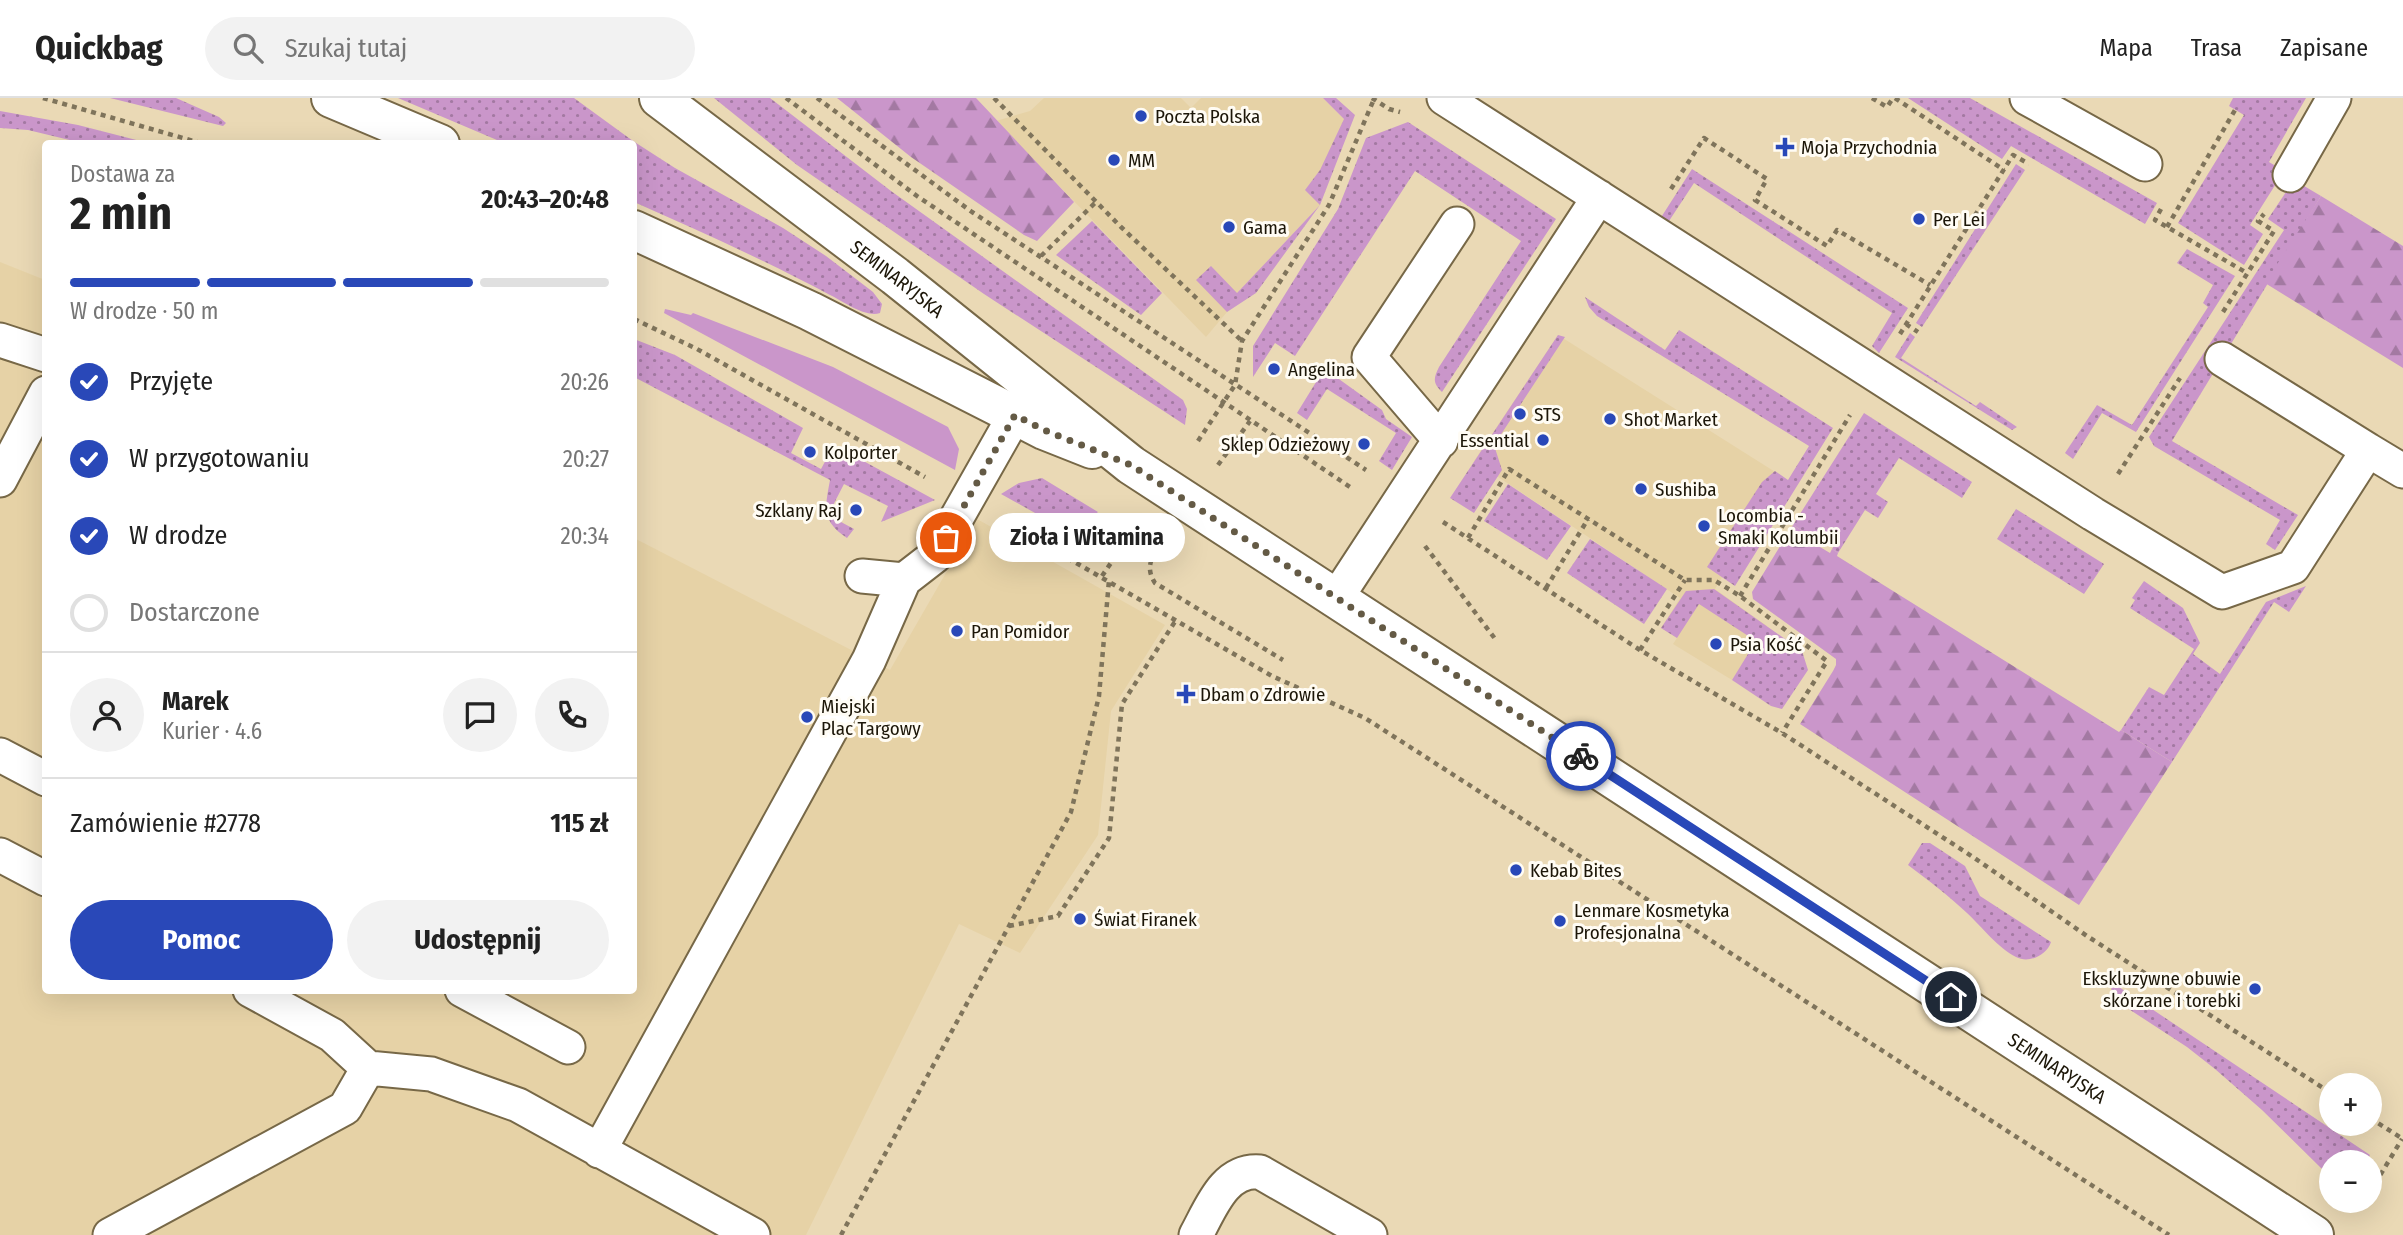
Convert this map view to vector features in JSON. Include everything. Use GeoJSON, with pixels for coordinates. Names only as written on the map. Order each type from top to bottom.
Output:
{"type":"FeatureCollection","features":[{"type":"Feature","properties":{"kind":"street"},"geometry":{"type":"LineString","coordinates":[[331,98],[431,140]]}},
{"type":"Feature","properties":{"kind":"street","name":"SEMINARYJSKA"},"geometry":{"type":"LineString","coordinates":[[659,98],[895,276],[1131,465],[2314,1235]]}},
{"type":"Feature","properties":{"kind":"street","name":"SEMINARYJSKA"},"geometry":{"type":"LineString","coordinates":[[637,231],[810,311],[1044,430],[1131,465]]}},
{"type":"Feature","properties":{"kind":"lane"},"geometry":{"type":"LineString","coordinates":[[1444,98],[1646,228],[2025,454],[2222,592],[2292,568],[2368,450]]}},
{"type":"Feature","properties":{"kind":"lane"},"geometry":{"type":"LineString","coordinates":[[2027,98],[2145,164]]}},
{"type":"Feature","properties":{"kind":"lane"},"geometry":{"type":"LineString","coordinates":[[2290,175],[2334,98]]}},
{"type":"Feature","properties":{"kind":"lane"},"geometry":{"type":"LineString","coordinates":[[1337,597],[1599,197]]}},
{"type":"Feature","properties":{"kind":"lane"},"geometry":{"type":"LineString","coordinates":[[1441,441],[1369,357],[1457,224]]}},
{"type":"Feature","properties":{"kind":"lane"},"geometry":{"type":"LineString","coordinates":[[0,340],[42,354]]}},
{"type":"Feature","properties":{"kind":"lane"},"geometry":{"type":"LineString","coordinates":[[2222,359],[2403,471]]}},
{"type":"Feature","properties":{"kind":"lane"},"geometry":{"type":"LineString","coordinates":[[0,480],[42,401]]}},
{"type":"Feature","properties":{"kind":"lane"},"geometry":{"type":"LineString","coordinates":[[599,1151],[631,1080],[870,660],[904,580],[935,556],[1015,415]]}},
{"type":"Feature","properties":{"kind":"lane"},"geometry":{"type":"LineString","coordinates":[[862,576],[904,580]]}},
{"type":"Feature","properties":{"kind":"lane"},"geometry":{"type":"LineString","coordinates":[[0,755],[42,777]]}},
{"type":"Feature","properties":{"kind":"lane"},"geometry":{"type":"LineString","coordinates":[[0,855],[42,878]]}},
{"type":"Feature","properties":{"kind":"lane"},"geometry":{"type":"LineString","coordinates":[[257,994],[332,1035],[368,1069],[431,1074],[518,1105],[753,1235]]}},
{"type":"Feature","properties":{"kind":"lane"},"geometry":{"type":"LineString","coordinates":[[470,994],[568,1046]]}},
{"type":"Feature","properties":{"kind":"lane"},"geometry":{"type":"LineString","coordinates":[[110,1235],[345,1108],[368,1069]]}},
{"type":"Feature","properties":{"kind":"lane"},"geometry":{"type":"LineString","coordinates":[[1196,1235],[1223,1187],[1236,1176],[1249,1171],[1261,1172],[1370,1235]]}},
{"type":"Feature","properties":{"kind":"path"},"geometry":{"type":"LineString","coordinates":[[43,98],[190,140]]}},
{"type":"Feature","properties":{"kind":"path"},"geometry":{"type":"LineString","coordinates":[[786,98],[917,196],[1250,421],[1398,505],[1468,538],[1640,650],[1782,733],[1973,857],[2087,936],[2319,1085]]}},
{"type":"Feature","properties":{"kind":"path"},"geometry":{"type":"LineString","coordinates":[[817,98],[972,212],[1235,385],[1398,505],[1498,643]]}},
{"type":"Feature","properties":{"kind":"path"},"geometry":{"type":"LineString","coordinates":[[994,98],[1097,202],[1242,341]]}},
{"type":"Feature","properties":{"kind":"path"},"geometry":{"type":"LineString","coordinates":[[1198,441],[1235,385],[1242,341],[1329,205],[1375,98]]}},
{"type":"Feature","properties":{"kind":"path"},"geometry":{"type":"LineString","coordinates":[[1872,98],[1887,107],[1894,98],[2004,170]]}},
{"type":"Feature","properties":{"kind":"path"},"geometry":{"type":"LineString","coordinates":[[2167,227],[2235,110]]}},
{"type":"Feature","properties":{"kind":"path"},"geometry":{"type":"LineString","coordinates":[[1646,228],[1704,138],[1767,178],[1755,200],[1826,246],[1837,230],[1930,285]]}},
{"type":"Feature","properties":{"kind":"path"},"geometry":{"type":"LineString","coordinates":[[1918,332],[1906,324],[2013,155],[2029,164]]}},
{"type":"Feature","properties":{"kind":"path"},"geometry":{"type":"LineString","coordinates":[[2145,164],[2176,183],[2155,220],[2247,273]]}},
{"type":"Feature","properties":{"kind":"path"},"geometry":{"type":"LineString","coordinates":[[1041,256],[1097,202]]}},
{"type":"Feature","properties":{"kind":"path"},"geometry":{"type":"LineString","coordinates":[[2218,319],[2274,231],[2258,221],[2267,208]]}},
{"type":"Feature","properties":{"kind":"path"},"geometry":{"type":"LineString","coordinates":[[637,320],[697,349],[933,482]]}},
{"type":"Feature","properties":{"kind":"path"},"geometry":{"type":"LineString","coordinates":[[2115,479],[2179,379]]}},
{"type":"Feature","properties":{"kind":"path"},"geometry":{"type":"LineString","coordinates":[[1224,456],[1250,421]]}},
{"type":"Feature","properties":{"kind":"path"},"geometry":{"type":"LineString","coordinates":[[1740,596],[1838,435]]}},
{"type":"Feature","properties":{"kind":"path"},"geometry":{"type":"LineString","coordinates":[[1468,538],[1509,469],[1685,580],[1714,580],[1740,596],[1827,661],[1782,733]]}},
{"type":"Feature","properties":{"kind":"path"},"geometry":{"type":"LineString","coordinates":[[1546,588],[1588,519]]}},
{"type":"Feature","properties":{"kind":"path"},"geometry":{"type":"LineString","coordinates":[[1001,520],[1272,676],[1365,718],[2169,1235]]}},
{"type":"Feature","properties":{"kind":"path"},"geometry":{"type":"LineString","coordinates":[[1102,576],[1128,538]]}},
{"type":"Feature","properties":{"kind":"path"},"geometry":{"type":"LineString","coordinates":[[1155,552],[1149,566],[1149,574],[1155,583],[1283,660]]}},
{"type":"Feature","properties":{"kind":"path"},"geometry":{"type":"LineString","coordinates":[[841,1235],[1071,812],[1098,696],[1108,580]]}},
{"type":"Feature","properties":{"kind":"path"},"geometry":{"type":"LineString","coordinates":[[1640,650],[1685,580]]}},
{"type":"Feature","properties":{"kind":"path"},"geometry":{"type":"LineString","coordinates":[[1009,926],[1058,916],[1109,838],[1122,704],[1177,620]]}},
{"type":"Feature","properties":{"kind":"path"},"geometry":{"type":"LineString","coordinates":[[2382,1126],[2402,1139],[2382,1172]]}},
{"type":"Feature","properties":{"kind":"shaded area"},"geometry":{"type":"Polygon","coordinates":[[[1044,98],[1181,98],[1191,108],[1201,98],[1323,98],[1347,122],[1320,205],[1237,293],[1227,312],[1206,337],[996,121],[1030,111],[1044,98]]]}},
{"type":"Feature","properties":{"kind":"shaded area","name":"Miejski Plac Targowy"},"geometry":{"type":"Polygon","coordinates":[[[0,262],[42,279],[42,994],[637,994],[637,540],[890,670],[977,519],[1165,625],[1111,711],[1098,835],[1020,953],[959,924],[806,1235],[0,1235],[0,262]]]}},
{"type":"Feature","properties":{"kind":"shaded area"},"geometry":{"type":"Polygon","coordinates":[[[1558,335],[1783,477],[1715,589],[1767,626],[1732,680],[1673,644],[1677,638],[1661,628],[1680,598],[1474,461],[1558,335]]]}},
{"type":"Feature","properties":{"kind":"green space"},"geometry":{"type":"Polygon","coordinates":[[[110,98],[176,98],[219,117],[226,123],[223,126],[110,98]]]}},
{"type":"Feature","properties":{"kind":"green space"},"geometry":{"type":"Polygon","coordinates":[[[398,98],[574,98],[632,140],[497,140],[398,98]]]}},
{"type":"Feature","properties":{"kind":"green space"},"geometry":{"type":"Polygon","coordinates":[[[714,98],[770,98],[891,191],[1183,400],[1187,409],[1185,425],[984,294],[797,165],[714,98]]]}},
{"type":"Feature","properties":{"kind":"green space"},"geometry":{"type":"Polygon","coordinates":[[[837,98],[976,98],[1074,202],[1037,241],[1024,235],[911,157],[837,98]]]}},
{"type":"Feature","properties":{"kind":"green space"},"geometry":{"type":"Polygon","coordinates":[[[1323,98],[1336,98],[1355,115],[1320,205],[1305,190],[1320,170],[1344,119],[1323,98]]]}},
{"type":"Feature","properties":{"kind":"green space"},"geometry":{"type":"Polygon","coordinates":[[[1908,98],[1970,98],[2157,203],[2145,224],[2011,146],[2002,159],[1908,98]]]}},
{"type":"Feature","properties":{"kind":"green space"},"geometry":{"type":"Polygon","coordinates":[[[2233,98],[2306,98],[2269,162],[2284,171],[2250,225],[2263,234],[2244,265],[2178,223],[2244,115],[2229,106],[2233,98]]]}},
{"type":"Feature","properties":{"kind":"green space"},"geometry":{"type":"Polygon","coordinates":[[[0,111],[78,125],[136,140],[70,140],[28,130],[0,128],[0,111]]]}},
{"type":"Feature","properties":{"kind":"green space"},"geometry":{"type":"Polygon","coordinates":[[[1408,122],[1556,219],[1442,392],[1435,381],[1439,367],[1521,241],[1415,171],[1295,356],[1275,343],[1253,377],[1253,346],[1338,209],[1366,138],[1408,122]]]}},
{"type":"Feature","properties":{"kind":"green space"},"geometry":{"type":"Polygon","coordinates":[[[637,144],[826,256],[873,292],[882,304],[880,313],[868,313],[854,308],[708,235],[637,203],[637,144]]]}},
{"type":"Feature","properties":{"kind":"green space"},"geometry":{"type":"Polygon","coordinates":[[[2016,164],[2025,170],[1922,327],[1916,323],[2016,164]]]}},
{"type":"Feature","properties":{"kind":"green space"},"geometry":{"type":"Polygon","coordinates":[[[1692,169],[1908,308],[1879,353],[1872,346],[1892,313],[1694,183],[1669,221],[1660,219],[1692,169]]]}},
{"type":"Feature","properties":{"kind":"green space"},"geometry":{"type":"Polygon","coordinates":[[[2294,180],[2321,196],[2172,441],[2298,515],[2275,550],[2266,544],[2280,520],[2154,446],[2149,437],[2284,230],[2268,219],[2294,180]]]}},
{"type":"Feature","properties":{"kind":"green space"},"geometry":{"type":"Polygon","coordinates":[[[2321,196],[2403,246],[2403,368],[2265,283],[2321,196]]]}},
{"type":"Feature","properties":{"kind":"green space"},"geometry":{"type":"Polygon","coordinates":[[[1320,205],[1256,293],[1227,312],[1196,280],[1211,266],[1237,293],[1320,205]]]}},
{"type":"Feature","properties":{"kind":"green space"},"geometry":{"type":"Polygon","coordinates":[[[1092,221],[1162,293],[1141,315],[1056,255],[1092,221]]]}},
{"type":"Feature","properties":{"kind":"green space"},"geometry":{"type":"Polygon","coordinates":[[[2187,249],[2235,276],[2136,432],[2102,413],[2073,459],[2065,453],[2097,405],[2132,425],[2208,307],[2203,303],[2213,285],[2177,263],[2187,249]]]}},
{"type":"Feature","properties":{"kind":"green space"},"geometry":{"type":"Polygon","coordinates":[[[1585,297],[1665,350],[1679,330],[1833,428],[1735,586],[1707,567],[1762,482],[1775,471],[1788,480],[1809,446],[1597,316],[1585,297]]]}},
{"type":"Feature","properties":{"kind":"green space"},"geometry":{"type":"Polygon","coordinates":[[[665,309],[691,315],[693,313],[833,367],[948,427],[959,449],[955,470],[664,313],[665,309]]]}},
{"type":"Feature","properties":{"kind":"green space"},"geometry":{"type":"Polygon","coordinates":[[[1910,333],[1915,337],[1901,358],[1976,406],[1980,402],[2017,427],[2012,430],[1895,357],[1910,333]]]}},
{"type":"Feature","properties":{"kind":"green space"},"geometry":{"type":"Polygon","coordinates":[[[1558,335],[1565,337],[1494,445],[1502,470],[1474,513],[1450,498],[1558,335]]]}},
{"type":"Feature","properties":{"kind":"green space"},"geometry":{"type":"Polygon","coordinates":[[[637,340],[675,355],[803,428],[791,453],[821,469],[834,445],[935,500],[881,522],[888,506],[844,484],[828,515],[854,529],[847,538],[833,526],[827,513],[830,480],[637,379],[637,340]]]}},
{"type":"Feature","properties":{"kind":"green space"},"geometry":{"type":"Polygon","coordinates":[[[1318,364],[1382,410],[1386,419],[1412,437],[1392,470],[1379,461],[1396,433],[1327,389],[1307,420],[1297,413],[1321,374],[1315,369],[1318,364]]]}},
{"type":"Feature","properties":{"kind":"green space"},"geometry":{"type":"Polygon","coordinates":[[[1864,413],[1972,482],[1962,498],[1899,458],[1876,494],[1888,502],[1878,518],[1865,510],[1838,553],[1832,549],[1835,544],[1826,538],[1822,543],[1793,525],[1864,413]]]}},
{"type":"Feature","properties":{"kind":"green space"},"geometry":{"type":"Polygon","coordinates":[[[1042,478],[1098,512],[1085,524],[1062,528],[1001,494],[1019,483],[1042,478]]]}},
{"type":"Feature","properties":{"kind":"green space"},"geometry":{"type":"Polygon","coordinates":[[[1508,484],[1571,526],[1547,560],[1484,521],[1508,484]]]}},
{"type":"Feature","properties":{"kind":"green space"},"geometry":{"type":"Polygon","coordinates":[[[2016,509],[2104,564],[2084,594],[1997,539],[2016,509]]]}},
{"type":"Feature","properties":{"kind":"green space"},"geometry":{"type":"Polygon","coordinates":[[[1793,525],[1822,543],[1820,547],[1830,553],[1832,549],[1838,553],[1837,556],[2119,732],[2121,730],[2172,762],[2079,905],[1800,724],[1833,671],[1836,659],[1753,599],[1752,592],[1793,525]]]}},
{"type":"Feature","properties":{"kind":"green space"},"geometry":{"type":"Polygon","coordinates":[[[1590,539],[1667,589],[1644,624],[1567,573],[1590,539]]]}},
{"type":"Feature","properties":{"kind":"green space"},"geometry":{"type":"Polygon","coordinates":[[[2144,581],[2183,608],[2200,643],[2193,654],[2220,674],[2266,602],[2306,586],[2289,612],[2274,602],[2172,762],[2121,730],[2149,687],[2164,695],[2194,649],[2130,608],[2135,600],[2132,598],[2144,581]]]}},
{"type":"Feature","properties":{"kind":"green space"},"geometry":{"type":"Polygon","coordinates":[[[1714,589],[1802,651],[1808,670],[1782,709],[1771,706],[1732,680],[1756,641],[1699,604],[1677,638],[1661,628],[1686,591],[1714,589]]]}},
{"type":"Feature","properties":{"kind":"green space"},"geometry":{"type":"Polygon","coordinates":[[[1922,843],[1930,843],[1965,866],[1980,896],[2051,942],[2046,951],[2032,959],[2021,959],[1997,943],[1960,907],[1908,865],[1922,843]]]}},
{"type":"Feature","properties":{"kind":"green space"},"geometry":{"type":"Polygon","coordinates":[[[2110,981],[2319,1121],[2319,1136],[2342,1136],[2363,1150],[2319,1150],[2319,1166],[2215,1069],[2187,1047],[2118,1002],[2110,981]]]}},
{"type":"Feature","properties":{"kind":"way so far"},"geometry":{"type":"LineString","coordinates":[[946,538],[1015,415],[1044,430],[1131,465],[1581,756]]}},
{"type":"Feature","properties":{"kind":"place","name":"Poczta Polska"},"geometry":{"type":"Point","coordinates":[1141,116]}},
{"type":"Feature","properties":{"kind":"place","name":"Moja Przychodnia"},"geometry":{"type":"Point","coordinates":[1785,147]}},
{"type":"Feature","properties":{"kind":"place","name":"MM"},"geometry":{"type":"Point","coordinates":[1114,160]}},
{"type":"Feature","properties":{"kind":"place","name":"Per Lei"},"geometry":{"type":"Point","coordinates":[1919,219]}},
{"type":"Feature","properties":{"kind":"place","name":"Gama"},"geometry":{"type":"Point","coordinates":[1229,227]}},
{"type":"Feature","properties":{"kind":"place","name":"Angelina"},"geometry":{"type":"Point","coordinates":[1274,369]}},
{"type":"Feature","properties":{"kind":"place","name":"STS"},"geometry":{"type":"Point","coordinates":[1520,414]}},
{"type":"Feature","properties":{"kind":"place","name":"Shot Market"},"geometry":{"type":"Point","coordinates":[1610,419]}},
{"type":"Feature","properties":{"kind":"place","name":"Essential"},"geometry":{"type":"Point","coordinates":[1543,440]}},
{"type":"Feature","properties":{"kind":"place","name":"Sklep Odzieżowy"},"geometry":{"type":"Point","coordinates":[1364,444]}},
{"type":"Feature","properties":{"kind":"place","name":"Kolporter"},"geometry":{"type":"Point","coordinates":[810,452]}},
{"type":"Feature","properties":{"kind":"place","name":"Sushiba"},"geometry":{"type":"Point","coordinates":[1641,489]}},
{"type":"Feature","properties":{"kind":"place","name":"Szklany Raj"},"geometry":{"type":"Point","coordinates":[856,510]}},
{"type":"Feature","properties":{"kind":"place","name":"Locombia - Smaki Kolumbii"},"geometry":{"type":"Point","coordinates":[1704,526]}},
{"type":"Feature","properties":{"kind":"place","name":"Zioła i Witamina"},"geometry":{"type":"Point","coordinates":[946,538]}},
{"type":"Feature","properties":{"kind":"place","name":"Pan Pomidor"},"geometry":{"type":"Point","coordinates":[957,631]}},
{"type":"Feature","properties":{"kind":"place","name":"Psia Kość"},"geometry":{"type":"Point","coordinates":[1716,644]}},
{"type":"Feature","properties":{"kind":"place","name":"Dbam o Zdrowie"},"geometry":{"type":"Point","coordinates":[1186,694]}},
{"type":"Feature","properties":{"kind":"place","name":"Miejski Plac Targowy"},"geometry":{"type":"Point","coordinates":[807,717]}},
{"type":"Feature","properties":{"kind":"place","name":"Kebab Bites"},"geometry":{"type":"Point","coordinates":[1516,870]}},
{"type":"Feature","properties":{"kind":"place","name":"Świat Firanek"},"geometry":{"type":"Point","coordinates":[1080,919]}},
{"type":"Feature","properties":{"kind":"place","name":"Lenmare Kosmetyka Profesjonalna"},"geometry":{"type":"Point","coordinates":[1560,921]}},
{"type":"Feature","properties":{"kind":"place","name":"Ekskluzywne obuwie skórzane i torebki"},"geometry":{"type":"Point","coordinates":[2255,989]}},
{"type":"Feature","properties":{"kind":"route"},"geometry":{"type":"LineString","coordinates":[[1581,756],[1951,997]]}}]}
